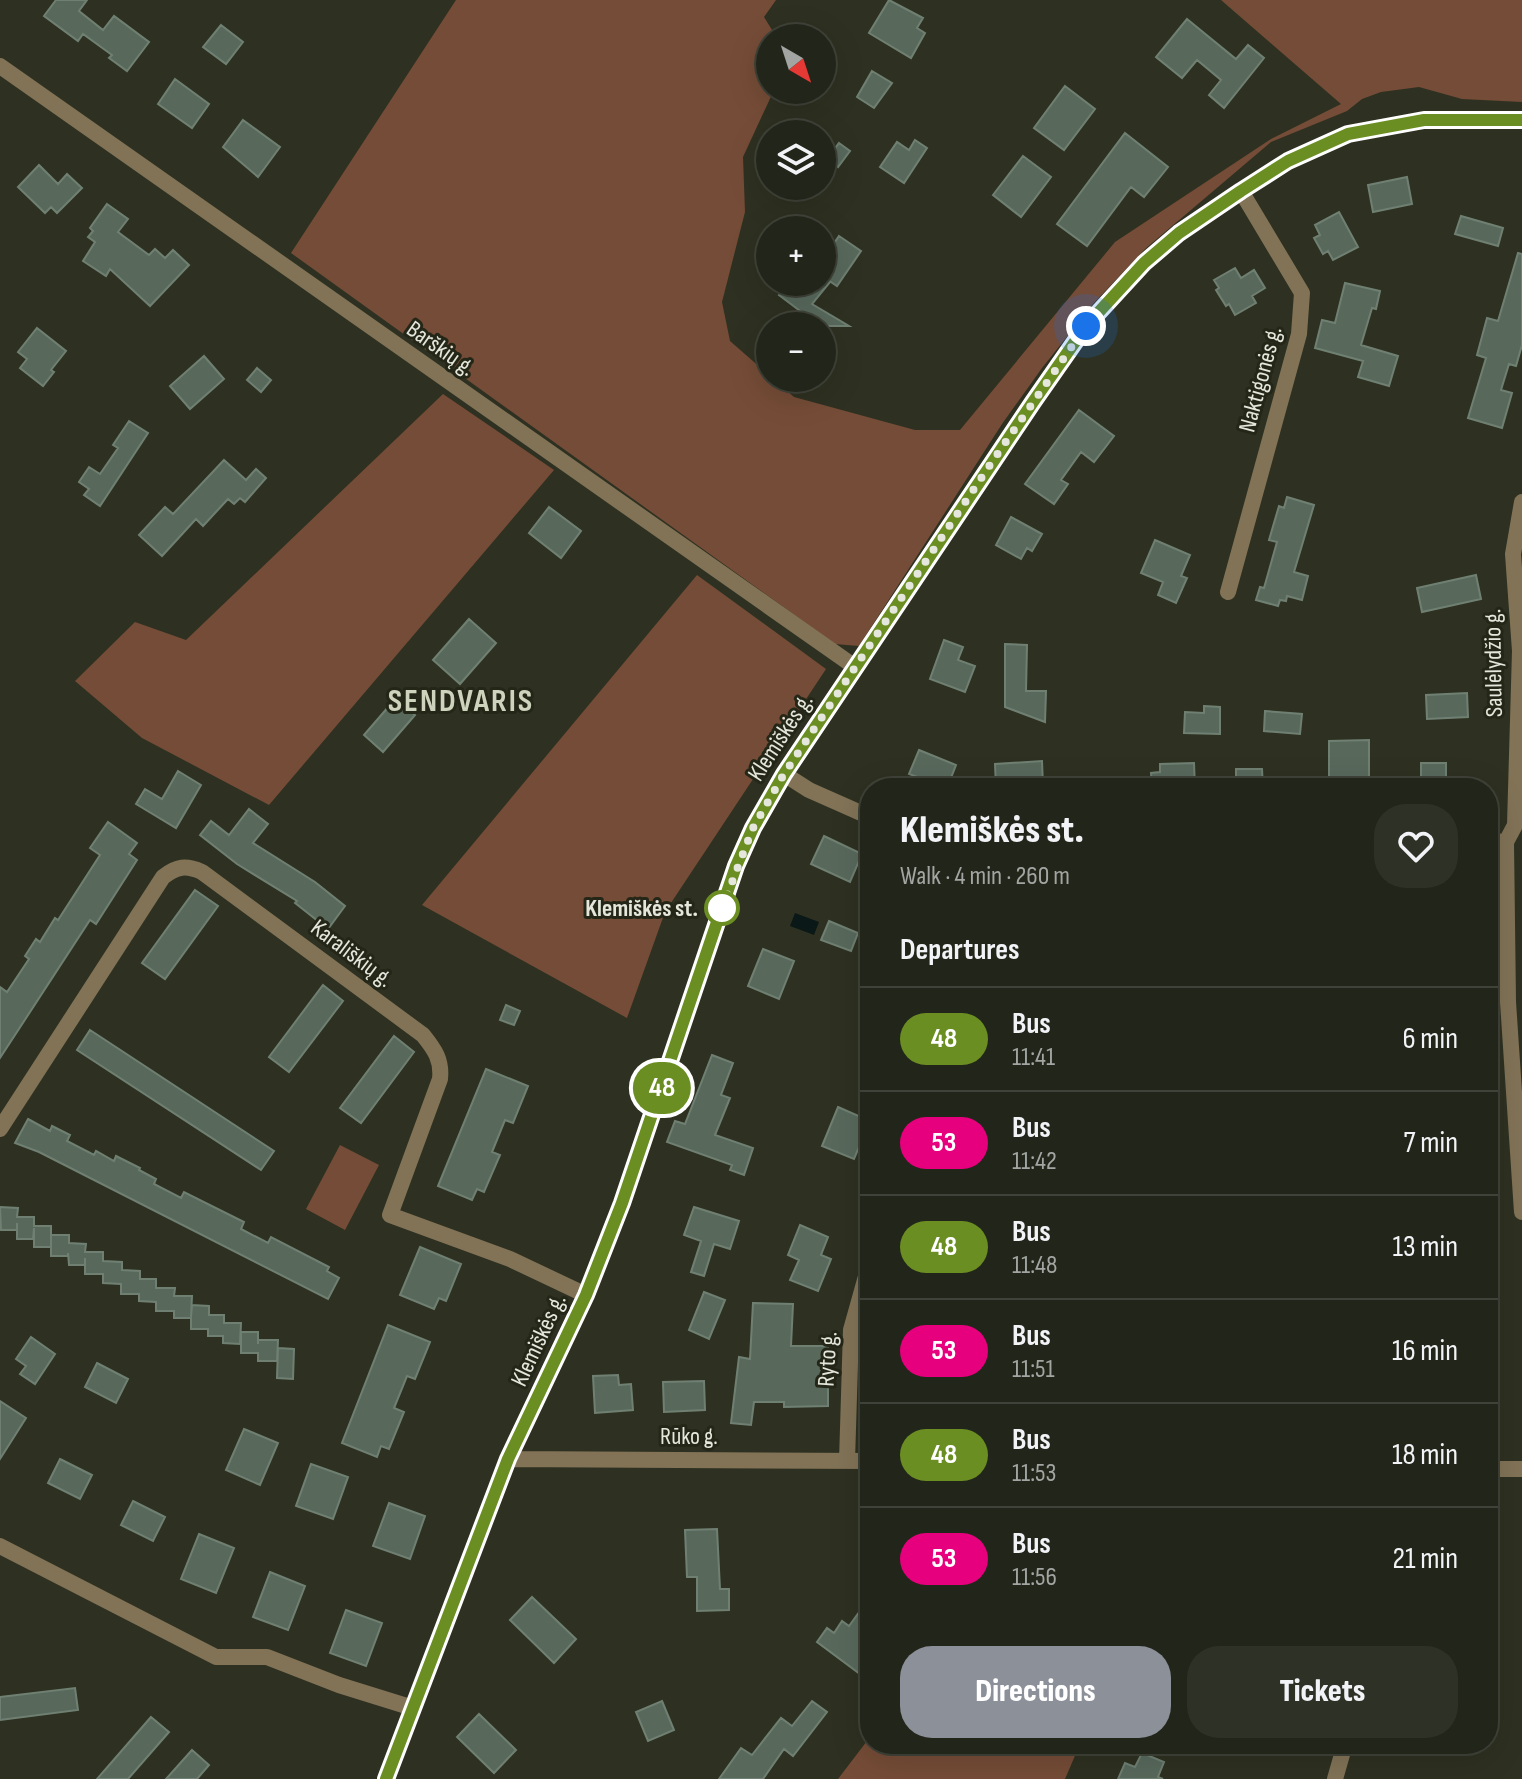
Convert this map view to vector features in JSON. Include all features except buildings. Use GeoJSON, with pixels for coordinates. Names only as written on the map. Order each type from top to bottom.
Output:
{"type":"FeatureCollection","features":[{"type":"Feature","properties":{"kind":"street","name":"Barškių g."},"geometry":{"type":"LineString","coordinates":[[0,66],[855,667]]}},
{"type":"Feature","properties":{"kind":"street","name":"Klemiškės g."},"geometry":{"type":"LineString","coordinates":[[386,1779],[508,1459],[586,1295],[632,1176],[736,866],[753,828],[784,774],[1086,326],[1144,263],[1179,233],[1288,161],[1348,134],[1424,120],[1522,120]]}},
{"type":"Feature","properties":{"kind":"street","name":"Naktigonės g."},"geometry":{"type":"LineString","coordinates":[[1228,592],[1299,334],[1302,293],[1241,191]]}},
{"type":"Feature","properties":{"kind":"street","name":"Saulėlydžio g."},"geometry":{"type":"LineString","coordinates":[[1519,826],[1520,651],[1513,554],[1522,502]]}},
{"type":"Feature","properties":{"kind":"street"},"geometry":{"type":"LineString","coordinates":[[784,774],[809,790],[860,813]]}},
{"type":"Feature","properties":{"kind":"street"},"geometry":{"type":"LineString","coordinates":[[1519,826],[1506,842],[1508,1002],[1522,1212]]}},
{"type":"Feature","properties":{"kind":"street"},"geometry":{"type":"LineString","coordinates":[[1498,842],[1506,842]]}},
{"type":"Feature","properties":{"kind":"street","name":"Karališkių g."},"geometry":{"type":"LineString","coordinates":[[0,1129],[163,877],[181,867],[190,867],[202,872],[423,1035],[438,1055],[440,1079],[390,1215],[510,1259],[586,1295]]}},
{"type":"Feature","properties":{"kind":"street","name":"Ryto g."},"geometry":{"type":"LineString","coordinates":[[847,1461],[851,1330],[860,1298]]}},
{"type":"Feature","properties":{"kind":"street","name":"Rūko g."},"geometry":{"type":"LineString","coordinates":[[508,1459],[860,1461]]}},
{"type":"Feature","properties":{"kind":"street"},"geometry":{"type":"LineString","coordinates":[[1498,1469],[1522,1469]]}},
{"type":"Feature","properties":{"kind":"street"},"geometry":{"type":"LineString","coordinates":[[0,1546],[216,1657],[267,1657],[339,1685],[413,1708]]}},
{"type":"Feature","properties":{"kind":"street"},"geometry":{"type":"LineString","coordinates":[[1335,1779],[1342,1754]]}},
{"type":"Feature","properties":{"kind":"shaded area"},"geometry":{"type":"Polygon","coordinates":[[[456,0],[776,0],[764,17],[768,24],[756,24],[756,104],[768,104],[760,120],[756,120],[756,129],[743,157],[745,212],[722,302],[730,341],[756,364],[756,392],[788,392],[794,397],[915,430],[960,430],[1115,242],[1271,139],[1341,104],[1221,0],[1522,0],[1522,102],[1462,99],[1419,87],[1381,92],[1362,99],[1347,111],[1271,142],[1145,249],[1093,304],[1042,368],[1002,424],[859,646],[835,644],[291,253],[456,0]]]}},
{"type":"Feature","properties":{"kind":"shaded area"},"geometry":{"type":"Polygon","coordinates":[[[443,394],[554,470],[269,805],[142,738],[75,681],[135,622],[186,640],[443,394]]]}},
{"type":"Feature","properties":{"kind":"shaded area"},"geometry":{"type":"Polygon","coordinates":[[[697,575],[826,669],[665,912],[627,1018],[422,905],[697,575]]]}},
{"type":"Feature","properties":{"kind":"shaded area"},"geometry":{"type":"Polygon","coordinates":[[[795,913],[819,922],[814,935],[790,926],[795,913]]]}},
{"type":"Feature","properties":{"kind":"shaded area"},"geometry":{"type":"Polygon","coordinates":[[[340,1145],[379,1165],[345,1230],[306,1209],[340,1145]]]}},
{"type":"Feature","properties":{"kind":"shaded area"},"geometry":{"type":"Polygon","coordinates":[[[860,1750],[860,1754],[1076,1754],[1065,1779],[838,1779],[860,1750]]]}},
{"type":"Feature","properties":{"kind":"bus line","name":"48"},"geometry":{"type":"LineString","coordinates":[[386,1779],[508,1459],[586,1295],[622,1203],[736,866],[753,828],[784,774],[1033,402],[1086,326],[1144,263],[1179,233],[1288,161],[1348,134],[1386,125],[1475,118],[1522,120]]}},
{"type":"Feature","properties":{"kind":"place","name":"Klemiškės st."},"geometry":{"type":"Point","coordinates":[722,908]}},
{"type":"Feature","properties":{"kind":"district","name":"SENDVARIS"},"geometry":{"type":"Point","coordinates":[461,700]}},
{"type":"Feature","properties":{"kind":"route"},"geometry":{"type":"LineString","coordinates":[[722,908],[753,828],[784,774],[1086,326]]}}]}
